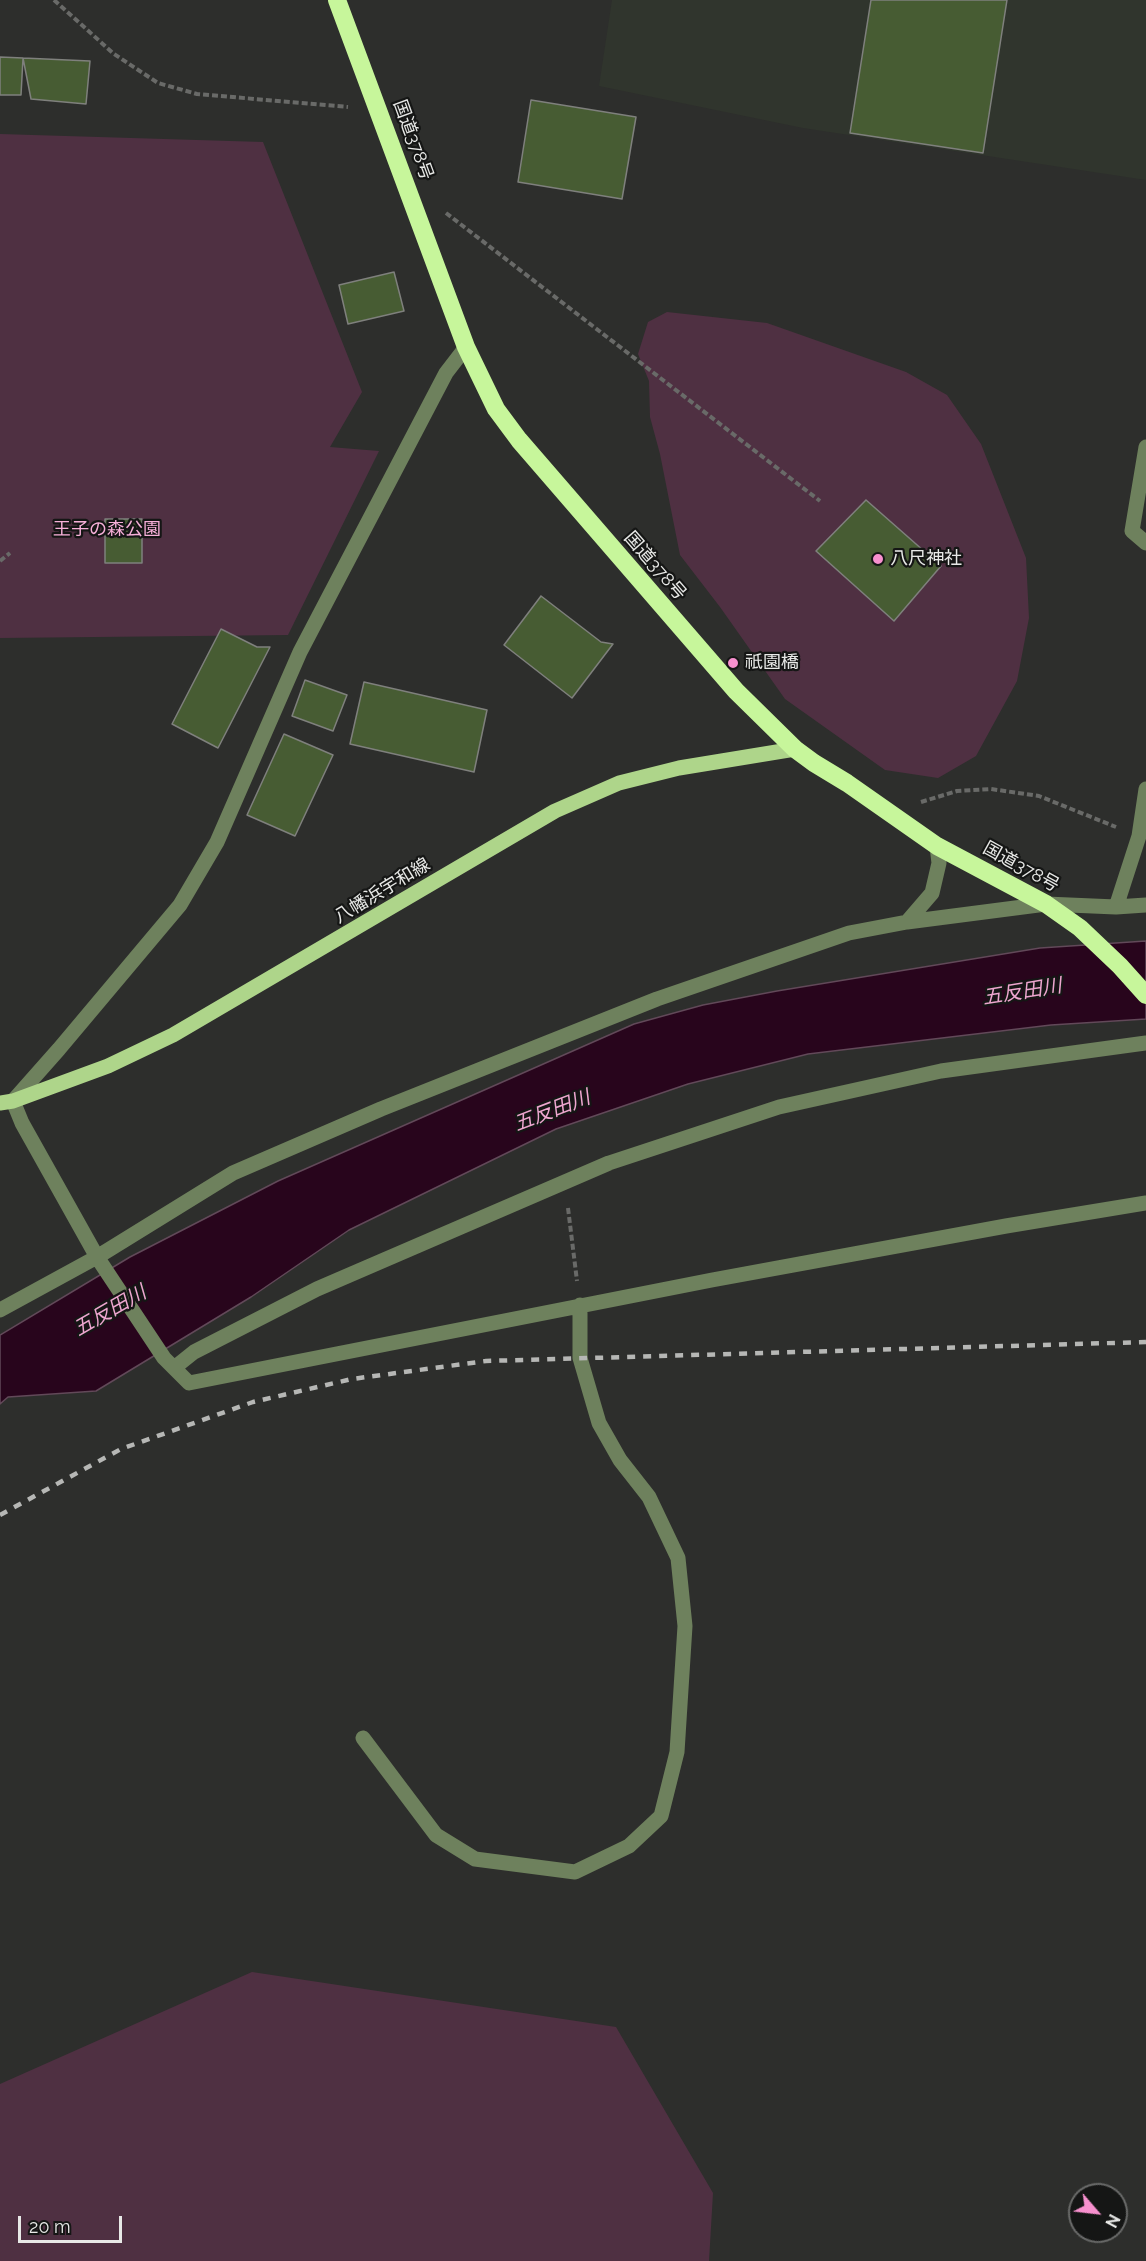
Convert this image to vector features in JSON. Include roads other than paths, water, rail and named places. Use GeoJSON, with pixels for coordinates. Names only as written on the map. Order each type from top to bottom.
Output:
{"type":"FeatureCollection","features":[{"type":"Feature","properties":{"kind":"highway","name":"国道378号"},"geometry":{"type":"LineString","coordinates":[[338,0],[466,347],[496,409],[519,440],[736,692],[795,749],[937,846],[1046,904],[1080,928],[1120,966],[1146,995]]}},
{"type":"Feature","properties":{"kind":"main road","name":"八幡浜宇和線"},"geometry":{"type":"LineString","coordinates":[[6,1102],[108,1066],[173,1035],[555,811],[619,783],[679,768],[795,749]]}},
{"type":"Feature","properties":{"kind":"street"},"geometry":{"type":"LineString","coordinates":[[466,347],[446,373],[300,652],[217,842],[180,905],[6,1102],[22,1123],[100,1261],[169,1363],[189,1383],[580,1305],[1006,1226],[1146,1203]]}},
{"type":"Feature","properties":{"kind":"street"},"geometry":{"type":"LineString","coordinates":[[1146,447],[1132,531],[1146,543]]}},
{"type":"Feature","properties":{"kind":"street"},"geometry":{"type":"LineString","coordinates":[[1116,907],[1139,836],[1146,789]]}},
{"type":"Feature","properties":{"kind":"street"},"geometry":{"type":"LineString","coordinates":[[907,921],[932,893],[939,863],[937,846]]}},
{"type":"Feature","properties":{"kind":"street"},"geometry":{"type":"LineString","coordinates":[[0,1310],[100,1261],[232,1173],[381,1109],[657,999],[849,933],[907,921],[1046,904],[1116,907],[1146,905]]}},
{"type":"Feature","properties":{"kind":"street"},"geometry":{"type":"LineString","coordinates":[[169,1363],[317,1289],[609,1163],[779,1107],[941,1071],[1146,1043]]}},
{"type":"Feature","properties":{"kind":"street"},"geometry":{"type":"LineString","coordinates":[[363,1738],[435,1835],[475,1859],[575,1872],[629,1846],[661,1816],[678,1741],[685,1626],[678,1558],[649,1497],[620,1460],[599,1423],[580,1358],[580,1305]]}},
{"type":"Feature","properties":{"kind":"water","name":"五反田川"},"geometry":{"type":"Polygon","coordinates":[[[1146,941],[1146,1019],[1051,1025],[808,1054],[688,1084],[556,1129],[349,1230],[251,1297],[96,1391],[8,1397],[0,1404],[0,1335],[130,1257],[278,1181],[634,1024],[703,1005],[777,991],[1040,948],[1146,941]]]}},
{"type":"Feature","properties":{"kind":"railway"},"geometry":{"type":"LineString","coordinates":[[0,1515],[121,1449],[253,1402],[352,1379],[486,1361],[1146,1342]]}},
{"type":"Feature","properties":{"kind":"place","name":"八尺神社"},"geometry":{"type":"Point","coordinates":[878,559]}},
{"type":"Feature","properties":{"kind":"place","name":"祇園橋"},"geometry":{"type":"Point","coordinates":[733,663]}},
{"type":"Feature","properties":{"kind":"park label","name":"王子の森公園"},"geometry":{"type":"Point","coordinates":[107,530]}}]}
